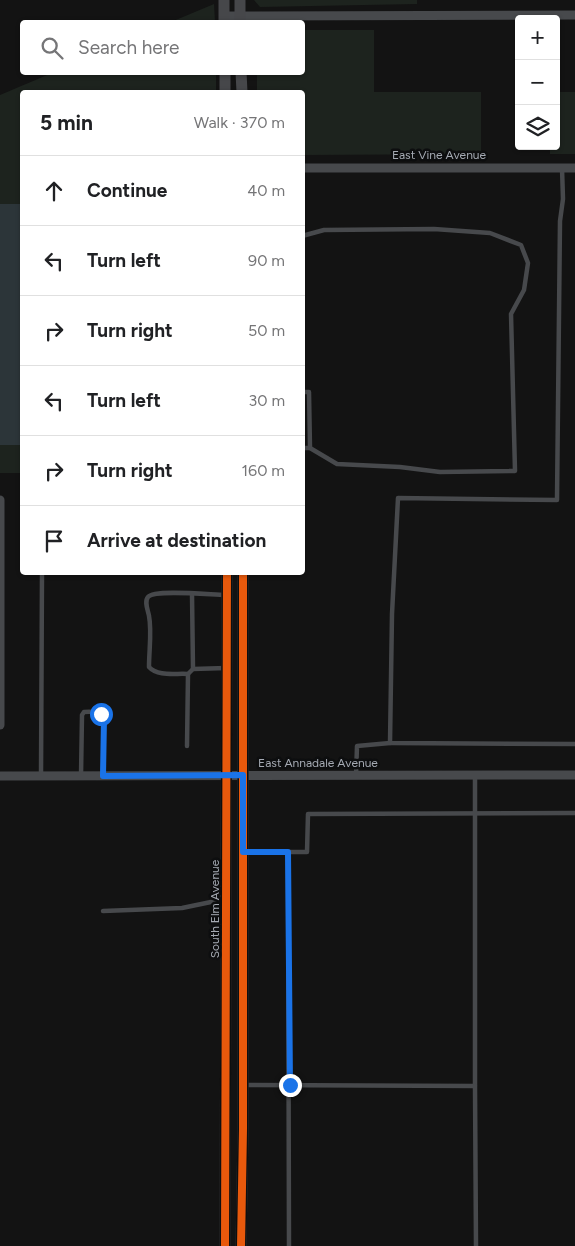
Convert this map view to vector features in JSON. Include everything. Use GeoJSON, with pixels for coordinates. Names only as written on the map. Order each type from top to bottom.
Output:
{"type":"FeatureCollection","features":[{"type":"Feature","properties":{"kind":"main road"},"geometry":{"type":"LineString","coordinates":[[224,0],[224,19]]}},
{"type":"Feature","properties":{"kind":"main road"},"geometry":{"type":"LineString","coordinates":[[240,0],[240,19]]}},
{"type":"Feature","properties":{"kind":"main road"},"geometry":{"type":"LineString","coordinates":[[225,75],[225,90]]}},
{"type":"Feature","properties":{"kind":"main road"},"geometry":{"type":"LineString","coordinates":[[241,75],[242,90]]}},
{"type":"Feature","properties":{"kind":"main road","name":"South Elm Avenue"},"geometry":{"type":"LineString","coordinates":[[225,1246],[226,575]]}},
{"type":"Feature","properties":{"kind":"main road"},"geometry":{"type":"LineString","coordinates":[[241,1246],[243,1085],[243,575]]}},
{"type":"Feature","properties":{"kind":"street"},"geometry":{"type":"LineString","coordinates":[[224,19],[575,15]]}},
{"type":"Feature","properties":{"kind":"street","name":"East Vine Avenue"},"geometry":{"type":"LineString","coordinates":[[305,168],[575,168]]}},
{"type":"Feature","properties":{"kind":"street"},"geometry":{"type":"LineString","coordinates":[[0,500],[0,725]]}},
{"type":"Feature","properties":{"kind":"street","name":"East Annadale Avenue"},"geometry":{"type":"LineString","coordinates":[[0,776],[575,775]]}},
{"type":"Feature","properties":{"kind":"lane"},"geometry":{"type":"LineString","coordinates":[[390,743],[392,614],[398,498],[557,500],[562,168]]}},
{"type":"Feature","properties":{"kind":"lane"},"geometry":{"type":"LineString","coordinates":[[305,235],[324,230],[434,229],[490,232],[521,245],[528,263],[524,290],[511,314],[515,471],[440,472],[400,467],[337,464],[310,448],[305,448]]}},
{"type":"Feature","properties":{"kind":"lane"},"geometry":{"type":"LineString","coordinates":[[305,392],[309,392],[310,448]]}},
{"type":"Feature","properties":{"kind":"lane"},"geometry":{"type":"LineString","coordinates":[[40,777],[42,575]]}},
{"type":"Feature","properties":{"kind":"lane"},"geometry":{"type":"LineString","coordinates":[[188,674],[156,672],[149,666],[150,617],[146,602],[147,597],[151,594],[164,593],[226,595]]}},
{"type":"Feature","properties":{"kind":"lane"},"geometry":{"type":"LineString","coordinates":[[192,594],[193,669]]}},
{"type":"Feature","properties":{"kind":"lane"},"geometry":{"type":"LineString","coordinates":[[187,746],[188,674],[193,669],[226,668]]}},
{"type":"Feature","properties":{"kind":"lane"},"geometry":{"type":"LineString","coordinates":[[81,777],[82,715],[84,712],[92,711],[101,714],[104,718],[103,776]]}},
{"type":"Feature","properties":{"kind":"lane"},"geometry":{"type":"LineString","coordinates":[[356,776],[357,746],[390,743],[575,744]]}},
{"type":"Feature","properties":{"kind":"lane"},"geometry":{"type":"LineString","coordinates":[[475,776],[476,1246]]}},
{"type":"Feature","properties":{"kind":"lane"},"geometry":{"type":"LineString","coordinates":[[243,852],[307,852],[308,814],[575,813]]}},
{"type":"Feature","properties":{"kind":"lane"},"geometry":{"type":"LineString","coordinates":[[288,852],[289,1246]]}},
{"type":"Feature","properties":{"kind":"lane"},"geometry":{"type":"LineString","coordinates":[[103,911],[182,908],[211,902],[226,902]]}},
{"type":"Feature","properties":{"kind":"lane"},"geometry":{"type":"LineString","coordinates":[[243,1085],[476,1086]]}},
{"type":"Feature","properties":{"kind":"shaded area"},"geometry":{"type":"Polygon","coordinates":[[[254,0],[417,0],[417,4],[260,7],[254,0]]]}},
{"type":"Feature","properties":{"kind":"shaded area"},"geometry":{"type":"Polygon","coordinates":[[[214,4],[215,20],[176,20],[214,4]]]}},
{"type":"Feature","properties":{"kind":"shaded area"},"geometry":{"type":"Polygon","coordinates":[[[305,30],[374,30],[374,92],[481,92],[481,154],[305,155],[305,90],[257,90],[257,75],[305,75],[305,30]]]}},
{"type":"Feature","properties":{"kind":"shaded area"},"geometry":{"type":"Polygon","coordinates":[[[47,75],[216,75],[216,90],[20,90],[20,473],[0,473],[0,95],[47,75]]]}},
{"type":"Feature","properties":{"kind":"shaded area"},"geometry":{"type":"Polygon","coordinates":[[[560,92],[575,92],[575,154],[550,154],[550,150],[560,150],[560,92]]]}},
{"type":"Feature","properties":{"kind":"shaded area"},"geometry":{"type":"Polygon","coordinates":[[[0,204],[20,204],[20,445],[0,445],[0,204]]]}},
{"type":"Feature","properties":{"kind":"cycle path"},"geometry":{"type":"LineString","coordinates":[[225,1246],[227,575]]}},
{"type":"Feature","properties":{"kind":"cycle path"},"geometry":{"type":"LineString","coordinates":[[241,1246],[243,1129],[243,575]]}},
{"type":"Feature","properties":{"kind":"route"},"geometry":{"type":"LineString","coordinates":[[101,714],[104,718],[103,776],[243,775],[243,852],[288,852],[290,1085]]}}]}
